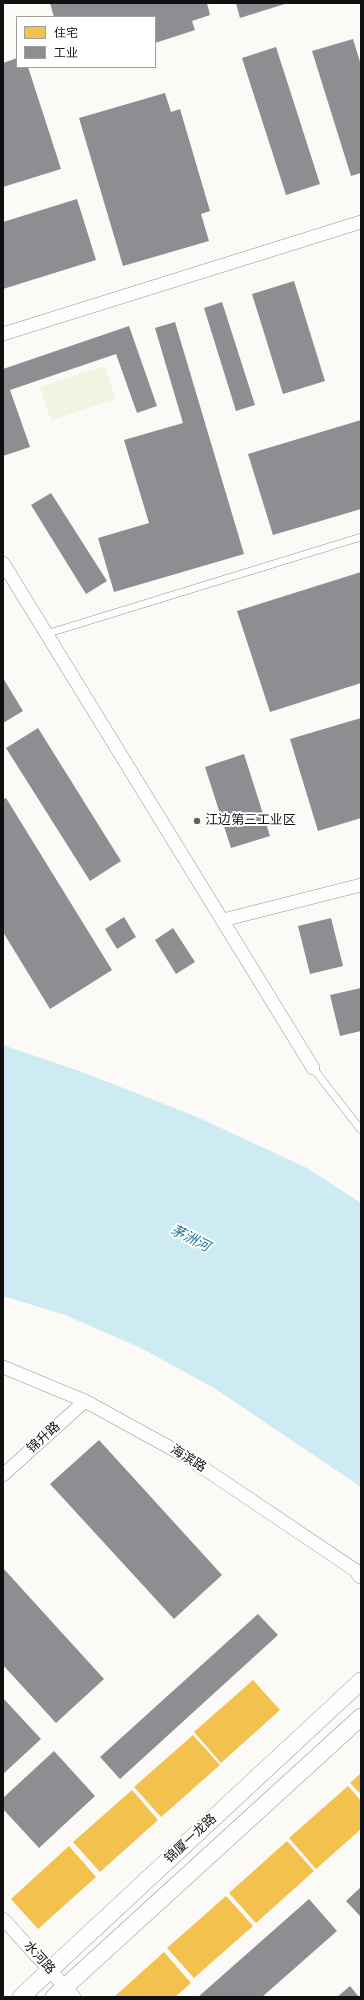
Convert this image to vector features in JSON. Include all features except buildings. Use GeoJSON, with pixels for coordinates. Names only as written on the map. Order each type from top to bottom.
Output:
{"type":"FeatureCollection","features":[{"type":"Feature","properties":{"kind":"street"},"geometry":{"type":"LineString","coordinates":[[3,334],[361,222]]}},
{"type":"Feature","properties":{"kind":"street"},"geometry":{"type":"LineString","coordinates":[[3,563],[313,1068]]}},
{"type":"Feature","properties":{"kind":"street"},"geometry":{"type":"LineString","coordinates":[[222,920],[361,884]]}},
{"type":"Feature","properties":{"kind":"street","name":"海滨路"},"geometry":{"type":"LineString","coordinates":[[3,1367],[85,1401],[187,1457],[361,1574]]}},
{"type":"Feature","properties":{"kind":"street","name":"锦升路"},"geometry":{"type":"LineString","coordinates":[[3,1475],[85,1401]]}},
{"type":"Feature","properties":{"kind":"street","name":"锦厦一龙路"},"geometry":{"type":"LineString","coordinates":[[21,1997],[361,1681]]}},
{"type":"Feature","properties":{"kind":"street","name":"锦厦一龙路"},"geometry":{"type":"LineString","coordinates":[[64,1994],[361,1718]]}},
{"type":"Feature","properties":{"kind":"street","name":"水河路"},"geometry":{"type":"LineString","coordinates":[[3,1919],[50,1970],[64,1994]]}},
{"type":"Feature","properties":{"kind":"lane"},"geometry":{"type":"LineString","coordinates":[[46,634],[361,536]]}},
{"type":"Feature","properties":{"kind":"lane"},"geometry":{"type":"LineString","coordinates":[[313,1068],[361,1130]]}},
{"type":"Feature","properties":{"kind":"green space"},"geometry":{"type":"Polygon","coordinates":[[[105,366],[116,399],[51,420],[40,387],[105,366]]]}},
{"type":"Feature","properties":{"kind":"water","name":"茅洲河"},"geometry":{"type":"Polygon","coordinates":[[[3,1045],[85,1073],[197,1117],[307,1168],[361,1203],[361,1487],[214,1388],[141,1348],[65,1315],[3,1296],[3,1045]]]}},
{"type":"Feature","properties":{"kind":"place","name":"江边第三工业区"},"geometry":{"type":"Point","coordinates":[197,821]}}]}
